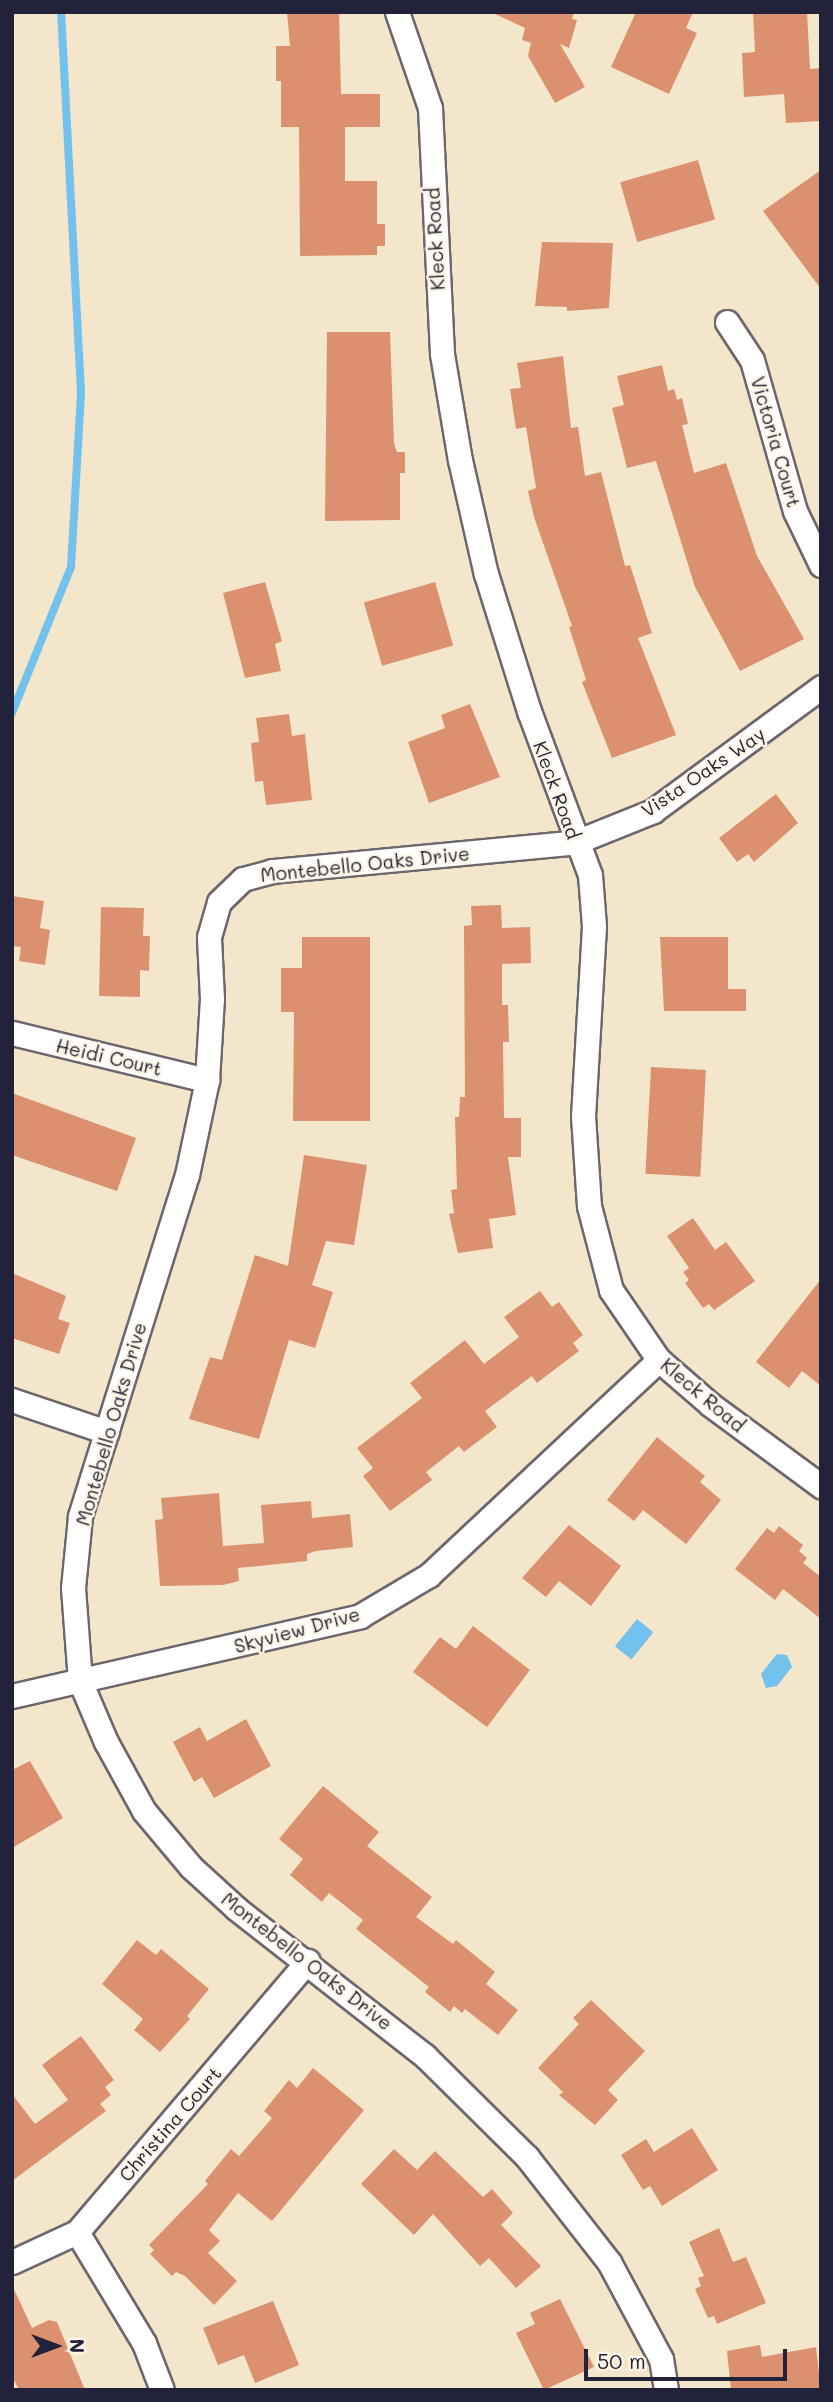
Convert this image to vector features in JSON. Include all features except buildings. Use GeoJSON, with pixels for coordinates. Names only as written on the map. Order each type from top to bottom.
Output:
{"type":"FeatureCollection","features":[{"type":"Feature","properties":{"kind":"street","name":"Kleck Road"},"geometry":{"type":"LineString","coordinates":[[397,12],[430,107],[442,354],[460,460],[486,574],[576,842],[590,875],[594,926],[583,1116],[589,1206],[611,1290],[659,1360],[711,1405],[821,1486]]}},
{"type":"Feature","properties":{"kind":"street","name":"Victoria Court"},"geometry":{"type":"LineString","coordinates":[[727,322],[751,360],[765,394],[795,511],[821,565]]}},
{"type":"Feature","properties":{"kind":"street","name":"Vista Oaks Way"},"geometry":{"type":"LineString","coordinates":[[576,842],[653,811],[821,687]]}},
{"type":"Feature","properties":{"kind":"street","name":"Montebello Oaks Drive"},"geometry":{"type":"LineString","coordinates":[[576,842],[272,871],[243,879],[219,902],[209,937],[212,999],[207,1080],[187,1175],[80,1516],[73,1588],[80,1681],[106,1742],[144,1811],[219,1892],[425,2056],[527,2157],[609,2262],[661,2360],[666,2390]]}},
{"type":"Feature","properties":{"kind":"street","name":"Heidi Court"},"geometry":{"type":"LineString","coordinates":[[12,1033],[207,1080]]}},
{"type":"Feature","properties":{"kind":"street","name":"Skyview Drive"},"geometry":{"type":"LineString","coordinates":[[12,1696],[360,1616],[429,1575],[659,1360]]}},
{"type":"Feature","properties":{"kind":"street"},"geometry":{"type":"LineString","coordinates":[[12,1400],[107,1432]]}},
{"type":"Feature","properties":{"kind":"street","name":"Christina Court"},"geometry":{"type":"LineString","coordinates":[[12,2262],[77,2232],[308,1961]]}},
{"type":"Feature","properties":{"kind":"street"},"geometry":{"type":"LineString","coordinates":[[77,2232],[144,2343],[162,2390]]}},
{"type":"Feature","properties":{"kind":"water"},"geometry":{"type":"Polygon","coordinates":[[[637,1619],[653,1632],[631,1659],[615,1646],[637,1619]]]}},
{"type":"Feature","properties":{"kind":"water"},"geometry":{"type":"Polygon","coordinates":[[[777,1654],[787,1655],[792,1667],[777,1686],[766,1688],[761,1674],[777,1654]]]}},
{"type":"Feature","properties":{"kind":"waterway"},"geometry":{"type":"LineString","coordinates":[[12,713],[71,567],[81,392],[61,12]]}}]}
